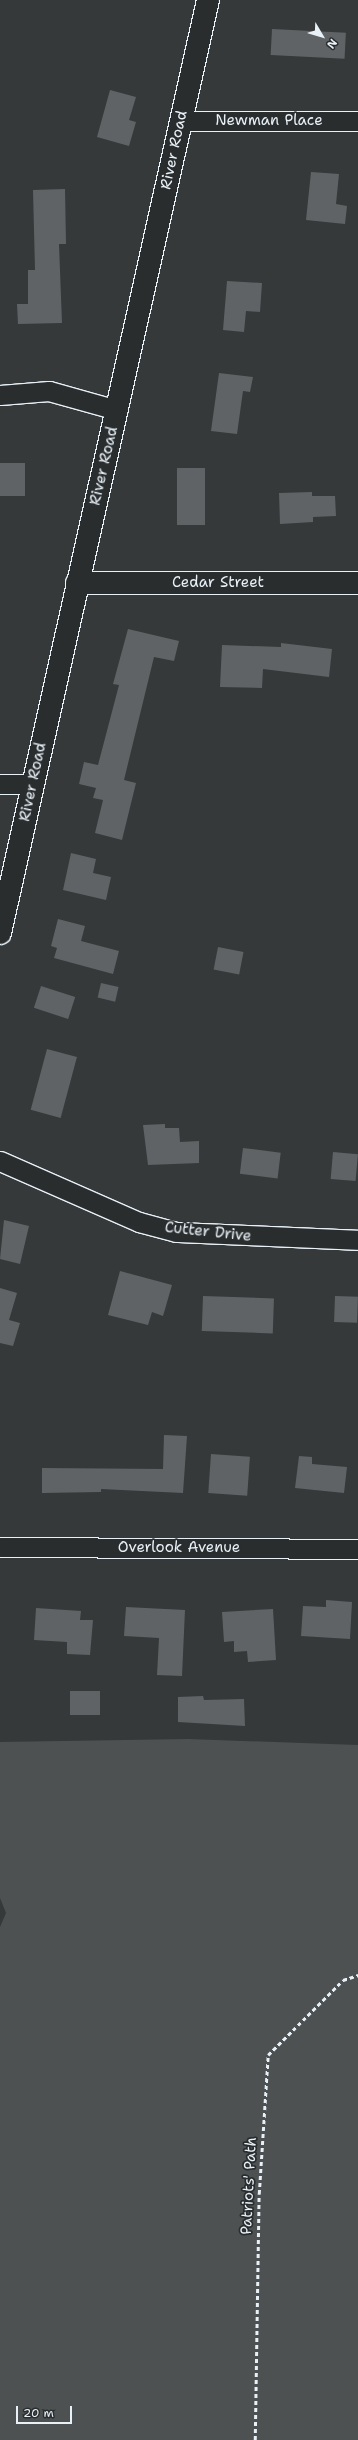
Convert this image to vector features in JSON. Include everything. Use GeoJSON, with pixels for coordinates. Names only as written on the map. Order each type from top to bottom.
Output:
{"type":"FeatureCollection","features":[{"type":"Feature","properties":{"kind":"street","name":"River Road"},"geometry":{"type":"LineString","coordinates":[[0,933],[208,0]]}},
{"type":"Feature","properties":{"kind":"street","name":"Newman Place"},"geometry":{"type":"LineString","coordinates":[[180,121],[358,121]]}},
{"type":"Feature","properties":{"kind":"street"},"geometry":{"type":"LineString","coordinates":[[0,395],[49,391],[117,410]]}},
{"type":"Feature","properties":{"kind":"street","name":"Cedar Street"},"geometry":{"type":"LineString","coordinates":[[78,583],[358,583]]}},
{"type":"Feature","properties":{"kind":"street"},"geometry":{"type":"LineString","coordinates":[[0,784],[32,784]]}},
{"type":"Feature","properties":{"kind":"street","name":"Cutter Drive"},"geometry":{"type":"LineString","coordinates":[[0,1161],[139,1222],[176,1232],[358,1240]]}},
{"type":"Feature","properties":{"kind":"street","name":"Overlook Avenue"},"geometry":{"type":"LineString","coordinates":[[0,1547],[358,1548]]}},
{"type":"Feature","properties":{"kind":"path","name":"Patriots' Path"},"geometry":{"type":"LineString","coordinates":[[255,2440],[259,2194],[268,2055],[343,1980],[358,1975]]}},
{"type":"Feature","properties":{"kind":"shaded area"},"geometry":{"type":"Polygon","coordinates":[[[188,1739],[358,1745],[358,2440],[0,2440],[0,1927],[6,1913],[0,1898],[0,1742],[188,1739]]]}},
{"type":"Feature","properties":{"kind":"building"},"geometry":{"type":"Polygon","coordinates":[[[272,29],[346,33],[345,59],[271,55],[272,29]]]}},
{"type":"Feature","properties":{"kind":"building"},"geometry":{"type":"Polygon","coordinates":[[[110,90],[136,97],[129,120],[136,122],[129,146],[97,137],[110,90]]]}},
{"type":"Feature","properties":{"kind":"building"},"geometry":{"type":"Polygon","coordinates":[[[311,172],[339,174],[336,204],[347,206],[345,224],[306,220],[311,172]]]}},
{"type":"Feature","properties":{"kind":"building"},"geometry":{"type":"Polygon","coordinates":[[[65,189],[66,244],[59,244],[62,323],[18,324],[17,304],[28,304],[28,270],[35,270],[33,190],[65,189]]]}},
{"type":"Feature","properties":{"kind":"building"},"geometry":{"type":"Polygon","coordinates":[[[227,281],[262,283],[260,312],[246,311],[244,332],[223,330],[227,281]]]}},
{"type":"Feature","properties":{"kind":"building"},"geometry":{"type":"Polygon","coordinates":[[[219,373],[253,377],[250,392],[243,391],[237,434],[211,431],[219,373]]]}},
{"type":"Feature","properties":{"kind":"building"},"geometry":{"type":"Polygon","coordinates":[[[0,463],[25,463],[25,496],[0,496],[0,463]]]}},
{"type":"Feature","properties":{"kind":"building"},"geometry":{"type":"Polygon","coordinates":[[[177,468],[205,468],[205,525],[177,525],[177,468]]]}},
{"type":"Feature","properties":{"kind":"building"},"geometry":{"type":"Polygon","coordinates":[[[312,492],[312,496],[335,496],[336,516],[313,517],[313,522],[280,524],[279,493],[312,492]]]}},
{"type":"Feature","properties":{"kind":"building"},"geometry":{"type":"Polygon","coordinates":[[[128,629],[179,641],[174,661],[154,657],[124,780],[136,783],[122,840],[95,833],[103,800],[93,798],[96,788],[79,784],[84,762],[98,765],[119,685],[113,684],[128,629]]]}},
{"type":"Feature","properties":{"kind":"building"},"geometry":{"type":"Polygon","coordinates":[[[281,643],[332,649],[329,677],[263,669],[262,688],[220,687],[222,645],[281,647],[281,643]]]}},
{"type":"Feature","properties":{"kind":"building"},"geometry":{"type":"Polygon","coordinates":[[[71,853],[96,859],[93,873],[111,877],[106,900],[63,890],[71,853]]]}},
{"type":"Feature","properties":{"kind":"building"},"geometry":{"type":"Polygon","coordinates":[[[58,919],[85,926],[81,941],[119,951],[113,974],[54,958],[57,948],[51,946],[58,919]]]}},
{"type":"Feature","properties":{"kind":"building"},"geometry":{"type":"Polygon","coordinates":[[[218,947],[244,952],[239,975],[214,970],[218,947]]]}},
{"type":"Feature","properties":{"kind":"building"},"geometry":{"type":"Polygon","coordinates":[[[101,983],[119,987],[115,1002],[98,998],[101,983]]]}},
{"type":"Feature","properties":{"kind":"building"},"geometry":{"type":"Polygon","coordinates":[[[41,986],[75,997],[68,1019],[34,1008],[41,986]]]}},
{"type":"Feature","properties":{"kind":"building"},"geometry":{"type":"Polygon","coordinates":[[[47,1049],[77,1057],[61,1118],[31,1110],[47,1049]]]}},
{"type":"Feature","properties":{"kind":"building"},"geometry":{"type":"Polygon","coordinates":[[[165,1124],[165,1128],[179,1128],[180,1142],[199,1141],[199,1163],[148,1165],[143,1125],[165,1124]]]}},
{"type":"Feature","properties":{"kind":"building"},"geometry":{"type":"Polygon","coordinates":[[[243,1148],[281,1153],[278,1178],[240,1174],[243,1148]]]}},
{"type":"Feature","properties":{"kind":"building"},"geometry":{"type":"Polygon","coordinates":[[[333,1152],[358,1154],[356,1181],[331,1179],[333,1152]]]}},
{"type":"Feature","properties":{"kind":"building"},"geometry":{"type":"Polygon","coordinates":[[[4,1220],[29,1226],[20,1264],[0,1259],[4,1220]]]}},
{"type":"Feature","properties":{"kind":"building"},"geometry":{"type":"Polygon","coordinates":[[[120,1271],[172,1285],[163,1316],[152,1312],[148,1325],[108,1315],[120,1271]]]}},
{"type":"Feature","properties":{"kind":"building"},"geometry":{"type":"Polygon","coordinates":[[[0,1288],[17,1293],[9,1320],[20,1323],[13,1346],[0,1343],[0,1288]]]}},
{"type":"Feature","properties":{"kind":"building"},"geometry":{"type":"Polygon","coordinates":[[[203,1296],[274,1298],[273,1333],[202,1331],[203,1296]]]}},
{"type":"Feature","properties":{"kind":"building"},"geometry":{"type":"Polygon","coordinates":[[[335,1296],[358,1297],[357,1323],[334,1322],[335,1296]]]}},
{"type":"Feature","properties":{"kind":"building"},"geometry":{"type":"Polygon","coordinates":[[[164,1435],[187,1436],[183,1493],[101,1489],[101,1492],[42,1493],[42,1468],[163,1469],[164,1435]]]}},
{"type":"Feature","properties":{"kind":"building"},"geometry":{"type":"Polygon","coordinates":[[[211,1454],[250,1457],[247,1496],[208,1493],[211,1454]]]}},
{"type":"Feature","properties":{"kind":"building"},"geometry":{"type":"Polygon","coordinates":[[[299,1456],[312,1457],[312,1464],[347,1467],[344,1493],[295,1488],[299,1456]]]}},
{"type":"Feature","properties":{"kind":"building"},"geometry":{"type":"Polygon","coordinates":[[[326,1600],[352,1602],[350,1639],[301,1636],[303,1606],[326,1607],[326,1600]]]}},
{"type":"Feature","properties":{"kind":"building"},"geometry":{"type":"Polygon","coordinates":[[[126,1607],[185,1610],[182,1676],[157,1675],[159,1638],[124,1636],[126,1607]]]}},
{"type":"Feature","properties":{"kind":"building"},"geometry":{"type":"Polygon","coordinates":[[[36,1608],[81,1611],[80,1620],[93,1620],[90,1655],[67,1654],[67,1642],[34,1640],[36,1608]]]}},
{"type":"Feature","properties":{"kind":"building"},"geometry":{"type":"Polygon","coordinates":[[[273,1609],[276,1660],[248,1662],[247,1651],[234,1652],[234,1641],[224,1642],[222,1612],[273,1609]]]}},
{"type":"Feature","properties":{"kind":"building"},"geometry":{"type":"Polygon","coordinates":[[[70,1691],[100,1691],[100,1715],[70,1715],[70,1691]]]}},
{"type":"Feature","properties":{"kind":"building"},"geometry":{"type":"Polygon","coordinates":[[[203,1696],[204,1700],[244,1699],[245,1726],[178,1722],[178,1697],[203,1696]]]}}]}
